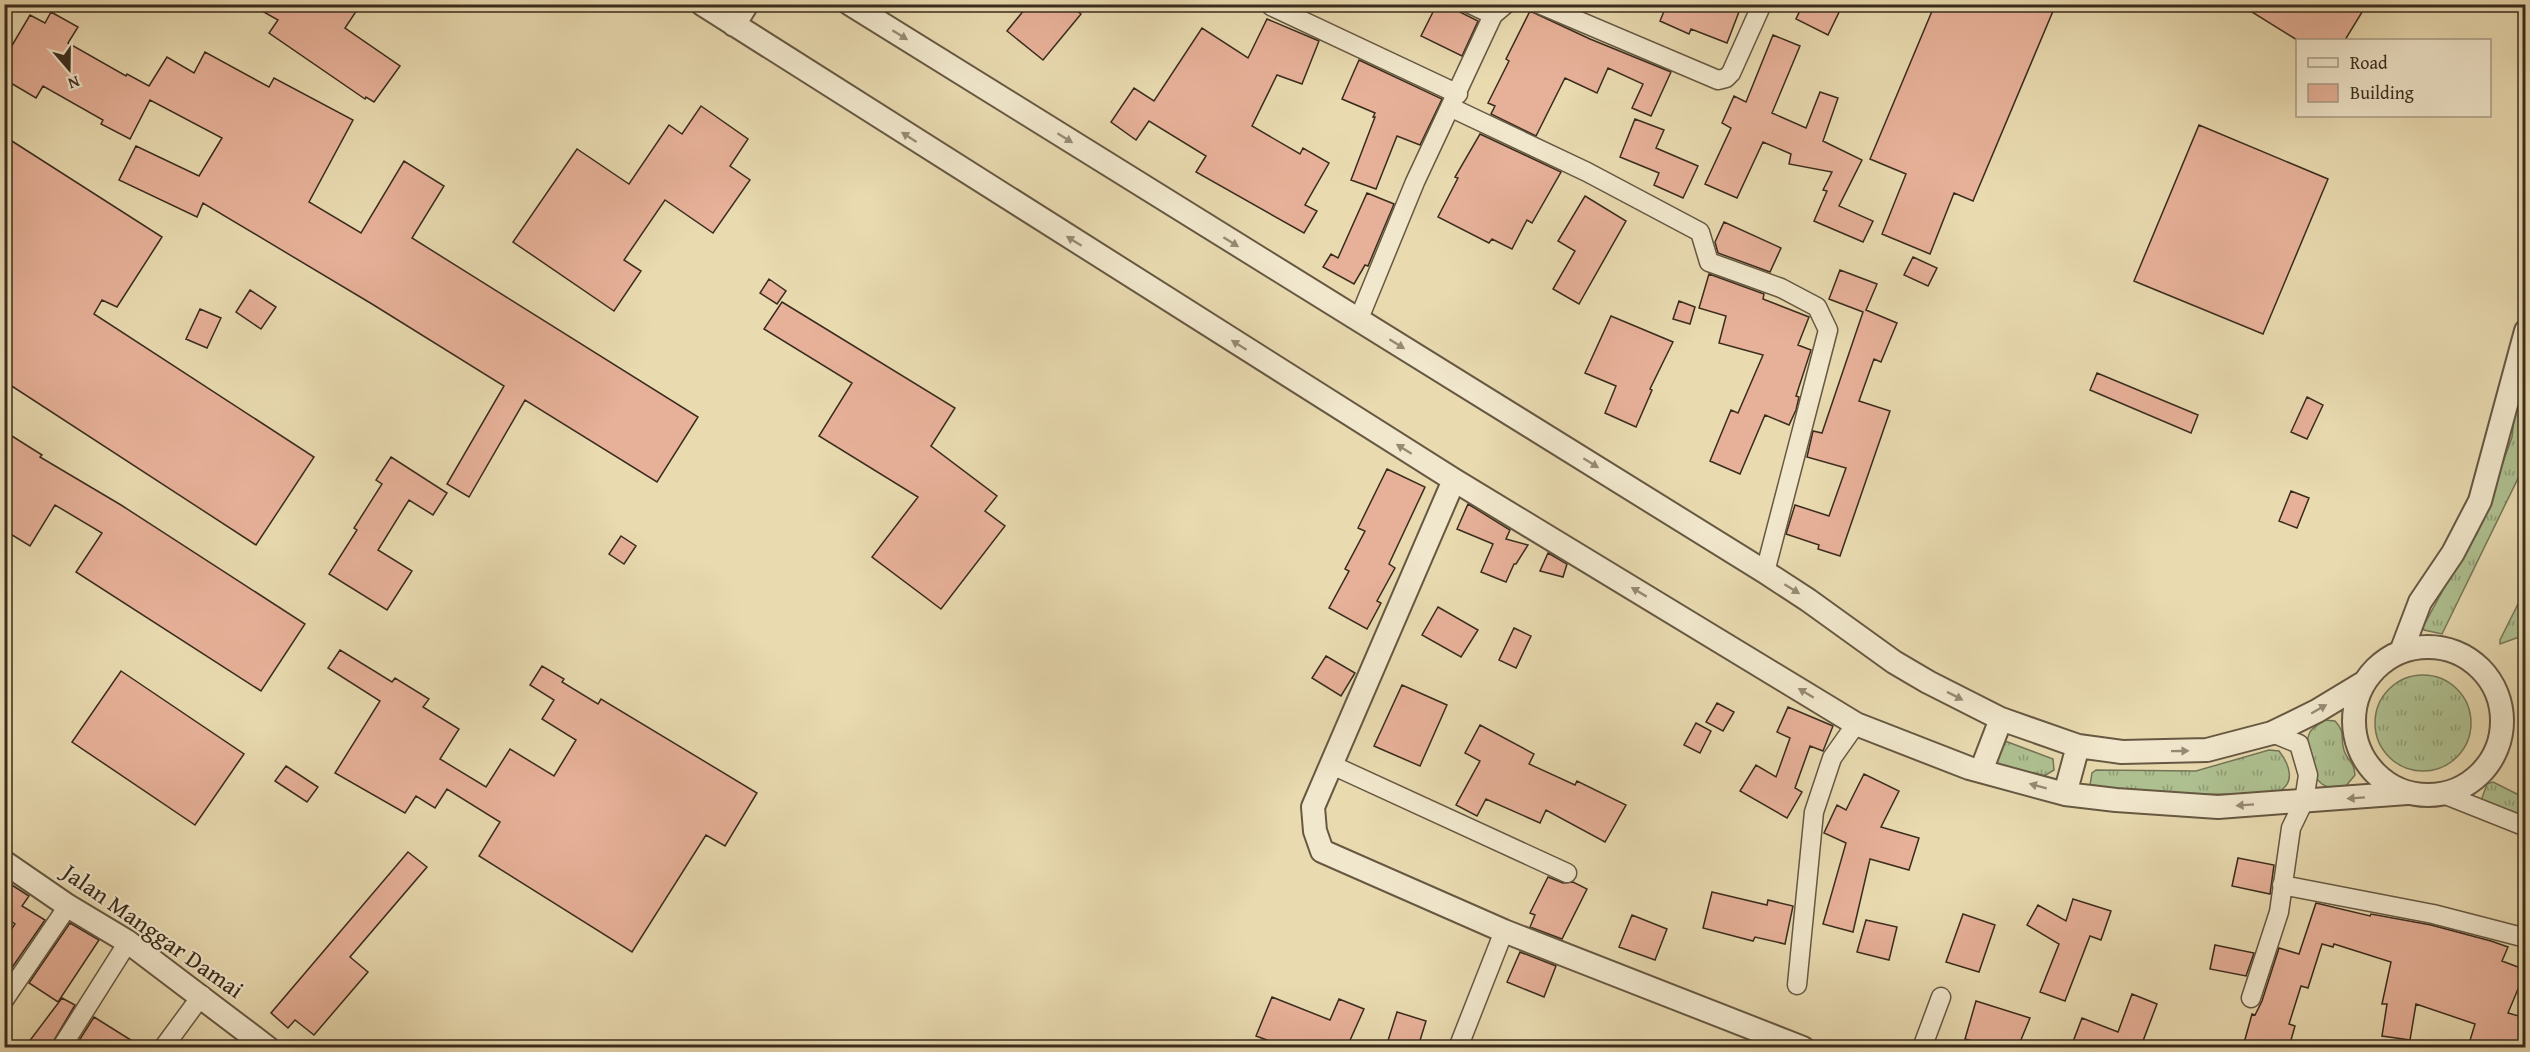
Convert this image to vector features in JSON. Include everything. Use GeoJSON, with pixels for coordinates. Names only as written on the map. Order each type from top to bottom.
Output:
{"type":"FeatureCollection","features":[{"type":"Feature","properties":{"kind":"street"},"geometry":{"type":"LineString","coordinates":[[702,4],[1454,480],[1856,724],[1969,768],[2065,794],[2218,807],[2407,793],[2425,796],[2443,794],[2464,787],[2482,772],[2496,752],[2502,732],[2502,710],[2496,689],[2483,671],[2467,657],[2446,649],[2423,647],[2401,652],[2382,663],[2365,682],[2317,711],[2272,733],[2207,750],[2122,752],[2078,746],[2001,719],[1894,662],[1765,572],[850,4]]}},
{"type":"Feature","properties":{"kind":"street"},"geometry":{"type":"LineString","coordinates":[[734,25],[747,4]]}},
{"type":"Feature","properties":{"kind":"street"},"geometry":{"type":"LineString","coordinates":[[1358,321],[1416,182],[1500,10],[1470,4]]}},
{"type":"Feature","properties":{"kind":"street"},"geometry":{"type":"LineString","coordinates":[[1539,4],[1713,78],[1726,78],[1731,73],[1762,4]]}},
{"type":"Feature","properties":{"kind":"street"},"geometry":{"type":"LineString","coordinates":[[1272,6],[1700,232],[1709,262],[1781,288],[1817,307],[1828,330],[1765,572]]}},
{"type":"Feature","properties":{"kind":"street"},"geometry":{"type":"LineString","coordinates":[[2401,652],[2420,602],[2453,553],[2480,501],[2526,331]]}},
{"type":"Feature","properties":{"kind":"street"},"geometry":{"type":"LineString","coordinates":[[1454,480],[1313,807],[1315,831],[1322,851],[1504,931],[1792,1045]]}},
{"type":"Feature","properties":{"kind":"street"},"geometry":{"type":"LineString","coordinates":[[2365,682],[2355,705],[2354,733],[2363,759],[2382,780],[2407,793]]}},
{"type":"Feature","properties":{"kind":"street"},"geometry":{"type":"LineString","coordinates":[[1981,771],[2001,719]]}},
{"type":"Feature","properties":{"kind":"street"},"geometry":{"type":"LineString","coordinates":[[1797,985],[1814,812],[1832,758],[1856,724]]}},
{"type":"Feature","properties":{"kind":"street"},"geometry":{"type":"LineString","coordinates":[[2251,998],[2279,912],[2291,828],[2304,801],[2308,775],[2299,744],[2272,733]]}},
{"type":"Feature","properties":{"kind":"street"},"geometry":{"type":"LineString","coordinates":[[2065,794],[2078,746]]}},
{"type":"Feature","properties":{"kind":"street"},"geometry":{"type":"LineString","coordinates":[[1332,765],[1567,873]]}},
{"type":"Feature","properties":{"kind":"street"},"geometry":{"type":"LineString","coordinates":[[2443,794],[2526,827]]}},
{"type":"Feature","properties":{"kind":"street","name":"Jalan Manggar Damai"},"geometry":{"type":"LineString","coordinates":[[5,863],[68,906],[128,942],[202,995],[268,1047]]}},
{"type":"Feature","properties":{"kind":"street"},"geometry":{"type":"LineString","coordinates":[[2282,885],[2433,914],[2526,938]]}},
{"type":"Feature","properties":{"kind":"street"},"geometry":{"type":"LineString","coordinates":[[4,1000],[68,906]]}},
{"type":"Feature","properties":{"kind":"street"},"geometry":{"type":"LineString","coordinates":[[1458,1047],[1504,931]]}},
{"type":"Feature","properties":{"kind":"street"},"geometry":{"type":"LineString","coordinates":[[61,1047],[128,942]]}},
{"type":"Feature","properties":{"kind":"street"},"geometry":{"type":"LineString","coordinates":[[163,1047],[202,995]]}},
{"type":"Feature","properties":{"kind":"street"},"geometry":{"type":"LineString","coordinates":[[1922,1047],[1941,997]]}},
{"type":"Feature","properties":{"kind":"green space"},"geometry":{"type":"Polygon","coordinates":[[[2525,371],[2525,464],[2442,634],[2424,630],[2423,627],[2485,512],[2512,437],[2515,408],[2525,371]]]}},
{"type":"Feature","properties":{"kind":"green space"},"geometry":{"type":"Polygon","coordinates":[[[2525,590],[2525,635],[2500,644],[2500,640],[2525,590]]]}},
{"type":"Feature","properties":{"kind":"green space"},"geometry":{"type":"Polygon","coordinates":[[[2423,675],[2442,678],[2457,689],[2468,704],[2471,723],[2468,742],[2457,757],[2442,768],[2423,771],[2404,768],[2389,757],[2378,742],[2375,723],[2378,704],[2389,689],[2404,678],[2423,675]]]}},
{"type":"Feature","properties":{"kind":"green space"},"geometry":{"type":"Polygon","coordinates":[[[2324,720],[2335,721],[2339,725],[2345,753],[2354,767],[2355,775],[2345,787],[2325,786],[2318,780],[2311,767],[2308,738],[2311,730],[2324,720]]]}},
{"type":"Feature","properties":{"kind":"green space"},"geometry":{"type":"Polygon","coordinates":[[[2005,741],[2053,759],[2054,770],[2039,779],[1992,767],[1998,744],[2005,741]]]}},
{"type":"Feature","properties":{"kind":"green space"},"geometry":{"type":"Polygon","coordinates":[[[2269,750],[2279,751],[2286,762],[2289,774],[2286,785],[2272,794],[2131,792],[2094,790],[2090,785],[2092,773],[2096,770],[2196,771],[2269,750]]]}},
{"type":"Feature","properties":{"kind":"green space"},"geometry":{"type":"Polygon","coordinates":[[[2493,782],[2525,798],[2525,821],[2483,804],[2482,798],[2487,784],[2493,782]]]}},
{"type":"Feature","properties":{"kind":"building"},"geometry":{"type":"Polygon","coordinates":[[[250,4],[361,4],[345,28],[400,66],[374,102],[366,97],[365,99],[269,33],[278,20],[250,4]]]}},
{"type":"Feature","properties":{"kind":"building"},"geometry":{"type":"Polygon","coordinates":[[[1029,4],[1069,4],[1081,14],[1043,60],[1007,31],[1029,4]]]}},
{"type":"Feature","properties":{"kind":"building"},"geometry":{"type":"Polygon","coordinates":[[[1437,4],[1444,4],[1478,21],[1462,56],[1421,36],[1437,4]]]}},
{"type":"Feature","properties":{"kind":"building"},"geometry":{"type":"Polygon","coordinates":[[[1667,4],[1742,4],[1727,43],[1691,29],[1689,34],[1660,21],[1667,4]]]}},
{"type":"Feature","properties":{"kind":"building"},"geometry":{"type":"Polygon","coordinates":[[[1803,4],[1843,4],[1828,35],[1796,19],[1803,4]]]}},
{"type":"Feature","properties":{"kind":"building"},"geometry":{"type":"Polygon","coordinates":[[[1935,4],[2056,4],[1973,201],[1954,193],[1930,254],[1882,234],[1906,174],[1870,159],[1935,4]]]}},
{"type":"Feature","properties":{"kind":"building"},"geometry":{"type":"Polygon","coordinates":[[[2239,4],[2367,4],[2346,39],[2296,39],[2239,4]]]}},
{"type":"Feature","properties":{"kind":"building"},"geometry":{"type":"Polygon","coordinates":[[[1530,11],[1590,39],[1671,72],[1651,116],[1632,108],[1643,84],[1608,68],[1597,93],[1565,78],[1536,136],[1491,114],[1495,106],[1488,103],[1509,61],[1506,59],[1530,11]]]}},
{"type":"Feature","properties":{"kind":"building"},"geometry":{"type":"Polygon","coordinates":[[[51,12],[78,27],[68,43],[126,76],[127,74],[149,86],[167,57],[194,73],[205,52],[269,87],[274,78],[353,120],[309,202],[361,233],[404,161],[444,186],[412,238],[698,417],[657,482],[525,400],[469,497],[447,484],[504,386],[203,203],[197,217],[119,180],[136,146],[199,176],[222,138],[150,100],[130,139],[101,124],[103,120],[43,86],[36,98],[4,79],[4,59],[30,15],[45,23],[51,12]]]}},
{"type":"Feature","properties":{"kind":"building"},"geometry":{"type":"Polygon","coordinates":[[[1267,19],[1319,41],[1302,84],[1277,75],[1252,126],[1300,154],[1303,148],[1329,163],[1305,205],[1317,211],[1304,233],[1196,172],[1206,156],[1149,121],[1136,140],[1111,122],[1134,88],[1154,101],[1202,28],[1248,58],[1267,19]]]}},
{"type":"Feature","properties":{"kind":"building"},"geometry":{"type":"Polygon","coordinates":[[[1773,35],[1800,46],[1772,113],[1806,128],[1820,92],[1838,98],[1823,141],[1862,160],[1839,206],[1873,221],[1863,242],[1814,221],[1827,191],[1823,190],[1832,172],[1789,164],[1791,154],[1763,142],[1737,198],[1705,184],[1731,128],[1722,123],[1734,96],[1746,102],[1773,35]]]}},
{"type":"Feature","properties":{"kind":"building"},"geometry":{"type":"Polygon","coordinates":[[[1359,60],[1442,99],[1420,145],[1397,136],[1376,189],[1351,180],[1375,117],[1373,117],[1375,113],[1342,99],[1359,60]]]}},
{"type":"Feature","properties":{"kind":"building"},"geometry":{"type":"Polygon","coordinates":[[[701,106],[748,139],[730,166],[750,180],[713,233],[665,200],[624,260],[641,271],[614,311],[513,242],[577,149],[629,184],[669,125],[682,134],[701,106]]]}},
{"type":"Feature","properties":{"kind":"building"},"geometry":{"type":"Polygon","coordinates":[[[1635,119],[1664,130],[1656,148],[1698,166],[1683,198],[1654,185],[1659,173],[1620,157],[1635,119]]]}},
{"type":"Feature","properties":{"kind":"building"},"geometry":{"type":"Polygon","coordinates":[[[2199,125],[2328,179],[2263,334],[2134,281],[2199,125]]]}},
{"type":"Feature","properties":{"kind":"building"},"geometry":{"type":"Polygon","coordinates":[[[1480,134],[1561,172],[1532,223],[1527,220],[1512,249],[1492,239],[1489,243],[1438,217],[1458,178],[1455,177],[1480,134]]]}},
{"type":"Feature","properties":{"kind":"building"},"geometry":{"type":"Polygon","coordinates":[[[4,136],[162,237],[117,307],[102,300],[94,314],[314,457],[256,545],[4,381],[4,136]]]}},
{"type":"Feature","properties":{"kind":"building"},"geometry":{"type":"Polygon","coordinates":[[[1367,193],[1394,204],[1368,266],[1365,265],[1354,284],[1323,267],[1331,254],[1338,258],[1367,193]]]}},
{"type":"Feature","properties":{"kind":"building"},"geometry":{"type":"Polygon","coordinates":[[[1585,196],[1626,221],[1579,304],[1553,289],[1575,251],[1558,241],[1585,196]]]}},
{"type":"Feature","properties":{"kind":"building"},"geometry":{"type":"Polygon","coordinates":[[[1724,222],[1781,248],[1770,272],[1718,253],[1715,242],[1724,222]]]}},
{"type":"Feature","properties":{"kind":"building"},"geometry":{"type":"Polygon","coordinates":[[[1913,257],[1937,268],[1928,286],[1904,275],[1913,257]]]}},
{"type":"Feature","properties":{"kind":"building"},"geometry":{"type":"Polygon","coordinates":[[[1840,270],[1877,284],[1866,310],[1897,323],[1881,362],[1874,359],[1859,401],[1890,411],[1840,556],[1818,549],[1819,545],[1786,534],[1795,505],[1829,516],[1846,468],[1807,457],[1813,431],[1822,433],[1863,312],[1829,299],[1840,270]]]}},
{"type":"Feature","properties":{"kind":"building"},"geometry":{"type":"Polygon","coordinates":[[[1709,274],[1764,294],[1763,299],[1809,317],[1798,345],[1811,350],[1796,396],[1799,397],[1796,410],[1789,425],[1765,415],[1740,474],[1710,461],[1731,410],[1738,413],[1763,355],[1719,343],[1726,316],[1699,308],[1709,274]]]}},
{"type":"Feature","properties":{"kind":"building"},"geometry":{"type":"Polygon","coordinates":[[[769,279],[786,291],[777,304],[760,293],[769,279]]]}},
{"type":"Feature","properties":{"kind":"building"},"geometry":{"type":"Polygon","coordinates":[[[250,290],[276,307],[261,329],[236,312],[250,290]]]}},
{"type":"Feature","properties":{"kind":"building"},"geometry":{"type":"Polygon","coordinates":[[[1679,301],[1695,307],[1690,324],[1673,319],[1679,301]]]}},
{"type":"Feature","properties":{"kind":"building"},"geometry":{"type":"Polygon","coordinates":[[[782,302],[955,408],[931,446],[997,496],[985,511],[1005,526],[941,609],[872,557],[918,497],[819,436],[852,383],[764,329],[782,302]]]}},
{"type":"Feature","properties":{"kind":"building"},"geometry":{"type":"Polygon","coordinates":[[[200,309],[221,318],[207,348],[186,339],[200,309]]]}},
{"type":"Feature","properties":{"kind":"building"},"geometry":{"type":"Polygon","coordinates":[[[1611,316],[1673,342],[1650,389],[1652,390],[1636,427],[1605,413],[1616,386],[1585,373],[1611,316]]]}},
{"type":"Feature","properties":{"kind":"building"},"geometry":{"type":"Polygon","coordinates":[[[2097,373],[2198,415],[2191,433],[2090,390],[2097,373]]]}},
{"type":"Feature","properties":{"kind":"building"},"geometry":{"type":"Polygon","coordinates":[[[2307,397],[2323,405],[2307,439],[2291,432],[2307,397]]]}},
{"type":"Feature","properties":{"kind":"building"},"geometry":{"type":"Polygon","coordinates":[[[4,431],[42,455],[40,457],[121,505],[305,624],[261,691],[76,572],[102,533],[55,505],[30,546],[4,530],[4,431]]]}},
{"type":"Feature","properties":{"kind":"building"},"geometry":{"type":"Polygon","coordinates":[[[391,457],[447,493],[433,515],[409,500],[378,550],[412,571],[387,610],[329,574],[382,484],[376,480],[391,457]]]}},
{"type":"Feature","properties":{"kind":"building"},"geometry":{"type":"Polygon","coordinates":[[[1387,469],[1425,487],[1389,564],[1395,568],[1377,601],[1381,603],[1367,629],[1329,608],[1349,571],[1345,569],[1365,531],[1358,528],[1387,469]]]}},
{"type":"Feature","properties":{"kind":"building"},"geometry":{"type":"Polygon","coordinates":[[[2291,491],[2309,498],[2297,528],[2279,521],[2291,491]]]}},
{"type":"Feature","properties":{"kind":"building"},"geometry":{"type":"Polygon","coordinates":[[[1468,504],[1510,530],[1506,539],[1528,545],[1514,564],[1506,582],[1481,572],[1493,544],[1457,529],[1468,504]]]}},
{"type":"Feature","properties":{"kind":"building"},"geometry":{"type":"Polygon","coordinates":[[[621,536],[636,546],[624,564],[609,554],[621,536]]]}},
{"type":"Feature","properties":{"kind":"building"},"geometry":{"type":"Polygon","coordinates":[[[1548,553],[1567,564],[1563,577],[1540,571],[1548,553]]]}},
{"type":"Feature","properties":{"kind":"building"},"geometry":{"type":"Polygon","coordinates":[[[1438,607],[1478,630],[1461,657],[1422,635],[1438,607]]]}},
{"type":"Feature","properties":{"kind":"building"},"geometry":{"type":"Polygon","coordinates":[[[1514,628],[1531,636],[1516,668],[1499,660],[1514,628]]]}},
{"type":"Feature","properties":{"kind":"building"},"geometry":{"type":"Polygon","coordinates":[[[340,650],[392,682],[395,678],[429,699],[423,707],[459,729],[440,759],[486,787],[510,749],[554,776],[576,740],[542,719],[554,700],[530,685],[542,666],[564,679],[562,682],[598,704],[601,699],[757,793],[725,846],[706,835],[632,952],[479,856],[500,822],[447,789],[435,808],[416,796],[405,813],[335,773],[380,701],[328,668],[340,650]]]}},
{"type":"Feature","properties":{"kind":"building"},"geometry":{"type":"Polygon","coordinates":[[[1326,656],[1355,673],[1341,696],[1312,678],[1326,656]]]}},
{"type":"Feature","properties":{"kind":"building"},"geometry":{"type":"Polygon","coordinates":[[[121,671],[244,754],[195,825],[72,742],[121,671]]]}},
{"type":"Feature","properties":{"kind":"building"},"geometry":{"type":"Polygon","coordinates":[[[1402,685],[1447,705],[1420,766],[1374,746],[1402,685]]]}},
{"type":"Feature","properties":{"kind":"building"},"geometry":{"type":"Polygon","coordinates":[[[1717,703],[1734,712],[1723,731],[1706,722],[1717,703]]]}},
{"type":"Feature","properties":{"kind":"building"},"geometry":{"type":"Polygon","coordinates":[[[1788,707],[1833,726],[1823,751],[1810,746],[1795,788],[1802,792],[1787,818],[1740,791],[1756,765],[1776,777],[1790,738],[1777,732],[1788,707]]]}},
{"type":"Feature","properties":{"kind":"building"},"geometry":{"type":"Polygon","coordinates":[[[1696,723],[1711,731],[1700,753],[1684,745],[1696,723]]]}},
{"type":"Feature","properties":{"kind":"building"},"geometry":{"type":"Polygon","coordinates":[[[1480,725],[1534,754],[1529,764],[1575,785],[1577,781],[1626,805],[1605,842],[1546,810],[1540,823],[1486,799],[1477,816],[1456,805],[1480,761],[1465,753],[1480,725]]]}},
{"type":"Feature","properties":{"kind":"building"},"geometry":{"type":"Polygon","coordinates":[[[286,766],[318,787],[307,802],[275,781],[286,766]]]}},
{"type":"Feature","properties":{"kind":"building"},"geometry":{"type":"Polygon","coordinates":[[[1864,774],[1899,791],[1881,827],[1919,838],[1909,870],[1870,859],[1853,932],[1823,924],[1846,843],[1824,833],[1837,805],[1846,810],[1864,774]]]}},
{"type":"Feature","properties":{"kind":"building"},"geometry":{"type":"Polygon","coordinates":[[[408,852],[427,867],[350,957],[368,972],[314,1035],[295,1020],[288,1028],[271,1013],[408,852]]]}},
{"type":"Feature","properties":{"kind":"building"},"geometry":{"type":"Polygon","coordinates":[[[2238,858],[2274,865],[2270,894],[2232,886],[2238,858]]]}},
{"type":"Feature","properties":{"kind":"building"},"geometry":{"type":"Polygon","coordinates":[[[1548,877],[1563,883],[1573,882],[1587,889],[1562,939],[1530,927],[1535,915],[1530,913],[1548,877]]]}},
{"type":"Feature","properties":{"kind":"building"},"geometry":{"type":"Polygon","coordinates":[[[4,880],[29,896],[22,906],[45,920],[4,979],[4,940],[15,924],[12,922],[4,934],[4,880]]]}},
{"type":"Feature","properties":{"kind":"building"},"geometry":{"type":"Polygon","coordinates":[[[1712,892],[1767,905],[1768,900],[1793,906],[1785,944],[1755,937],[1753,941],[1703,928],[1712,892]]]}},
{"type":"Feature","properties":{"kind":"building"},"geometry":{"type":"Polygon","coordinates":[[[2073,899],[2111,911],[2101,940],[2090,936],[2065,1001],[2040,992],[2059,944],[2027,925],[2038,905],[2066,921],[2073,899]]]}},
{"type":"Feature","properties":{"kind":"building"},"geometry":{"type":"Polygon","coordinates":[[[2316,903],[2370,916],[2371,914],[2431,925],[2508,947],[2502,961],[2526,970],[2508,1013],[2526,1018],[2526,1047],[2468,1047],[2475,1024],[2416,1004],[2410,1040],[2382,1036],[2387,1004],[2382,1004],[2391,962],[2334,944],[2333,947],[2322,944],[2308,988],[2301,986],[2289,1024],[2295,1026],[2289,1047],[2262,1047],[2244,1043],[2252,1014],[2255,1015],[2262,1001],[2279,948],[2299,954],[2316,903]]]}},
{"type":"Feature","properties":{"kind":"building"},"geometry":{"type":"Polygon","coordinates":[[[1963,914],[1995,925],[1979,972],[1946,962],[1963,914]]]}},
{"type":"Feature","properties":{"kind":"building"},"geometry":{"type":"Polygon","coordinates":[[[1632,915],[1667,929],[1655,960],[1619,947],[1632,915]]]}},
{"type":"Feature","properties":{"kind":"building"},"geometry":{"type":"Polygon","coordinates":[[[1866,920],[1897,927],[1889,960],[1857,952],[1866,920]]]}},
{"type":"Feature","properties":{"kind":"building"},"geometry":{"type":"Polygon","coordinates":[[[70,923],[99,940],[58,1002],[29,983],[70,923]]]}},
{"type":"Feature","properties":{"kind":"building"},"geometry":{"type":"Polygon","coordinates":[[[2215,945],[2254,953],[2246,976],[2210,969],[2215,945]]]}},
{"type":"Feature","properties":{"kind":"building"},"geometry":{"type":"Polygon","coordinates":[[[1520,952],[1556,966],[1544,997],[1507,982],[1520,952]]]}},
{"type":"Feature","properties":{"kind":"building"},"geometry":{"type":"Polygon","coordinates":[[[2132,994],[2157,1004],[2143,1041],[2155,1047],[2071,1047],[2082,1018],[2118,1032],[2132,994]]]}},
{"type":"Feature","properties":{"kind":"building"},"geometry":{"type":"Polygon","coordinates":[[[1272,997],[1330,1020],[1339,999],[1364,1009],[1347,1047],[1286,1047],[1256,1036],[1272,997]]]}},
{"type":"Feature","properties":{"kind":"building"},"geometry":{"type":"Polygon","coordinates":[[[62,998],[75,1005],[50,1047],[25,1047],[62,998]]]}},
{"type":"Feature","properties":{"kind":"building"},"geometry":{"type":"Polygon","coordinates":[[[1976,1001],[2030,1018],[2018,1047],[1994,1047],[1965,1039],[1976,1001]]]}},
{"type":"Feature","properties":{"kind":"building"},"geometry":{"type":"Polygon","coordinates":[[[1397,1012],[1426,1021],[1418,1047],[1386,1047],[1397,1012]]]}},
{"type":"Feature","properties":{"kind":"building"},"geometry":{"type":"Polygon","coordinates":[[[94,1017],[142,1047],[75,1047],[94,1017]]]}}]}
